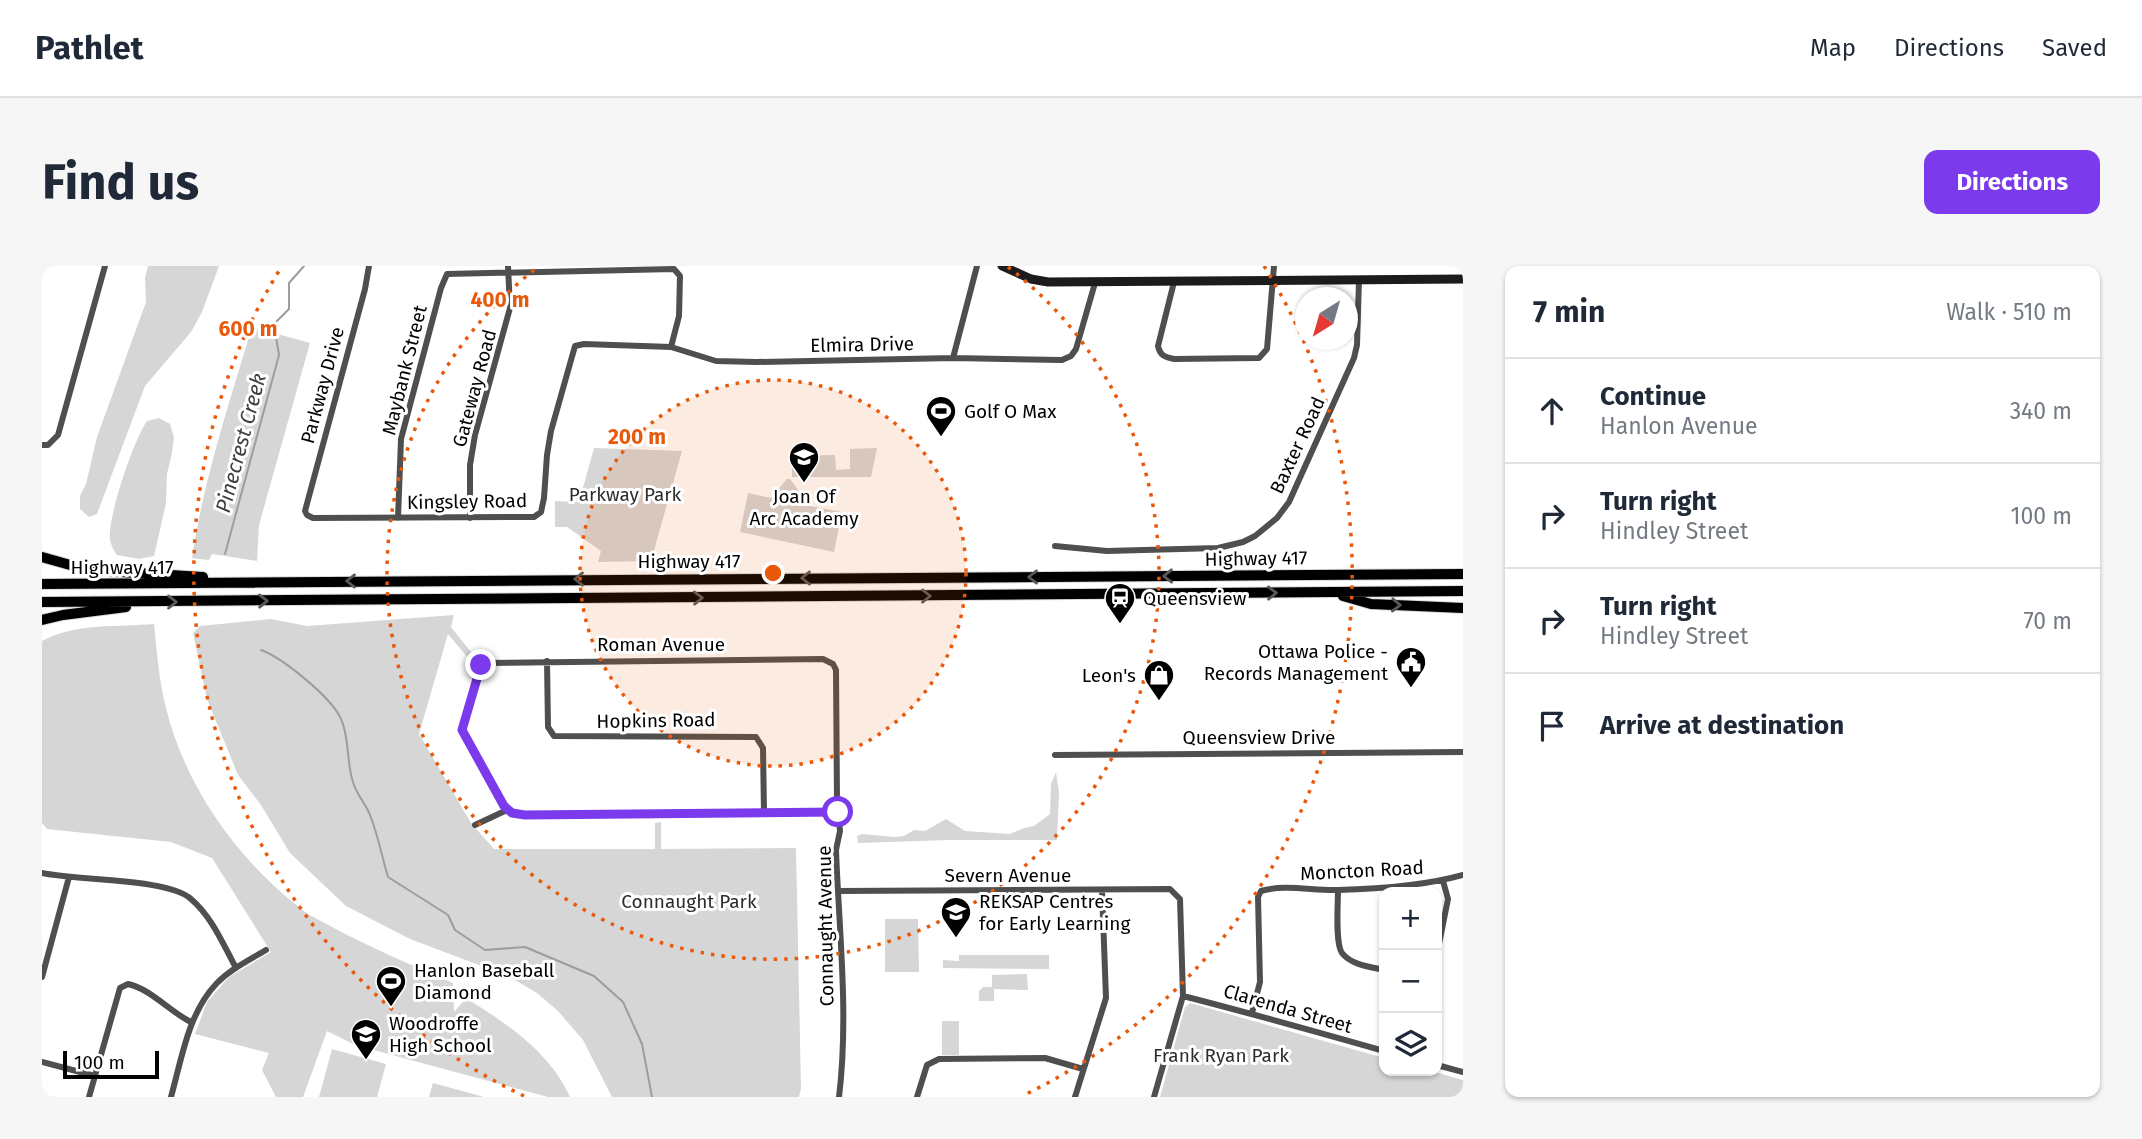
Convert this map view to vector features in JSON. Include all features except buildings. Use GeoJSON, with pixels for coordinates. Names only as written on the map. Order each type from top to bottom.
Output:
{"type":"FeatureCollection","features":[{"type":"Feature","properties":{"kind":"highway"},"geometry":{"type":"LineString","coordinates":[[42,557],[88,570],[150,579]]}},
{"type":"Feature","properties":{"kind":"highway"},"geometry":{"type":"LineString","coordinates":[[1359,574],[1463,566]]}},
{"type":"Feature","properties":{"kind":"highway","name":"Highway 417"},"geometry":{"type":"LineString","coordinates":[[42,584],[150,579],[254,581],[1463,574]]}},
{"type":"Feature","properties":{"kind":"highway"},"geometry":{"type":"LineString","coordinates":[[42,602],[1463,591]]}},
{"type":"Feature","properties":{"kind":"highway"},"geometry":{"type":"LineString","coordinates":[[1330,592],[1370,604],[1463,607]]}},
{"type":"Feature","properties":{"kind":"highway"},"geometry":{"type":"LineString","coordinates":[[42,620],[149,602]]}},
{"type":"Feature","properties":{"kind":"street"},"geometry":{"type":"LineString","coordinates":[[42,445],[48,445],[58,435],[105,266]]}},
{"type":"Feature","properties":{"kind":"street","name":"Parkway Drive"},"geometry":{"type":"LineString","coordinates":[[305,512],[369,266]]}},
{"type":"Feature","properties":{"kind":"street"},"geometry":{"type":"LineString","coordinates":[[954,358],[978,266]]}},
{"type":"Feature","properties":{"kind":"street"},"geometry":{"type":"LineString","coordinates":[[1002,266],[1031,279],[1095,283],[1463,279]]}},
{"type":"Feature","properties":{"kind":"street"},"geometry":{"type":"LineString","coordinates":[[1174,282],[1158,346],[1160,353],[1166,358],[1259,358],[1265,354],[1268,345],[1274,266]]}},
{"type":"Feature","properties":{"kind":"street"},"geometry":{"type":"LineString","coordinates":[[508,269],[674,269],[680,276],[679,316],[671,347]]}},
{"type":"Feature","properties":{"kind":"street","name":"Maybank Street"},"geometry":{"type":"LineString","coordinates":[[398,518],[401,439],[447,274],[508,269]]}},
{"type":"Feature","properties":{"kind":"street","name":"Gateway Road"},"geometry":{"type":"LineString","coordinates":[[470,518],[470,466],[475,435],[510,308],[508,269]]}},
{"type":"Feature","properties":{"kind":"street","name":"Baxter Road"},"geometry":{"type":"LineString","coordinates":[[1055,546],[1107,551],[1218,548],[1243,542],[1269,527],[1289,502],[1354,358],[1357,345],[1359,280]]}},
{"type":"Feature","properties":{"kind":"street","name":"Elmira Drive"},"geometry":{"type":"LineString","coordinates":[[578,345],[671,347],[716,361],[745,362],[954,358],[1062,360],[1071,356],[1076,349],[1095,283]]}},
{"type":"Feature","properties":{"kind":"street","name":"Kingsley Road"},"geometry":{"type":"LineString","coordinates":[[305,512],[313,518],[534,517],[541,512],[551,431],[563,395],[572,353],[578,345]]}},
{"type":"Feature","properties":{"kind":"street","name":"Roman Avenue"},"geometry":{"type":"LineString","coordinates":[[507,810],[462,730],[481,665],[488,661],[823,659],[833,664],[836,670]]}},
{"type":"Feature","properties":{"kind":"street","name":"Hopkins Road"},"geometry":{"type":"LineString","coordinates":[[547,661],[548,727],[554,736],[756,737],[763,748],[764,813]]}},
{"type":"Feature","properties":{"kind":"street","name":"Connaught Avenue"},"geometry":{"type":"LineString","coordinates":[[836,670],[840,831],[836,850],[842,981],[839,1097]]}},
{"type":"Feature","properties":{"kind":"street","name":"Queensview Drive"},"geometry":{"type":"LineString","coordinates":[[1055,755],[1463,752]]}},
{"type":"Feature","properties":{"kind":"street"},"geometry":{"type":"LineString","coordinates":[[475,825],[507,810],[525,815],[838,812]]}},
{"type":"Feature","properties":{"kind":"street"},"geometry":{"type":"LineString","coordinates":[[42,873],[170,888],[190,897],[208,917],[236,968]]}},
{"type":"Feature","properties":{"kind":"street","name":"Moncton Road"},"geometry":{"type":"LineString","coordinates":[[1252,1013],[1260,982],[1258,897],[1261,891],[1338,890],[1443,881],[1463,875]]}},
{"type":"Feature","properties":{"kind":"street"},"geometry":{"type":"LineString","coordinates":[[42,977],[69,877]]}},
{"type":"Feature","properties":{"kind":"street"},"geometry":{"type":"LineString","coordinates":[[1438,950],[1448,899],[1443,881]]}},
{"type":"Feature","properties":{"kind":"street","name":"Severn Avenue"},"geometry":{"type":"LineString","coordinates":[[838,891],[1102,890],[1164,887],[1181,899],[1183,996]]}},
{"type":"Feature","properties":{"kind":"street"},"geometry":{"type":"LineString","coordinates":[[1075,1097],[1106,998],[1102,890]]}},
{"type":"Feature","properties":{"kind":"street"},"geometry":{"type":"LineString","coordinates":[[1338,890],[1337,938],[1342,953],[1353,962],[1379,969]]}},
{"type":"Feature","properties":{"kind":"street"},"geometry":{"type":"LineString","coordinates":[[171,1097],[191,1022],[204,999],[218,982],[266,950]]}},
{"type":"Feature","properties":{"kind":"street"},"geometry":{"type":"LineString","coordinates":[[89,1097],[120,988],[128,984],[137,986],[191,1022]]}},
{"type":"Feature","properties":{"kind":"street"},"geometry":{"type":"LineString","coordinates":[[1154,1097],[1183,996]]}},
{"type":"Feature","properties":{"kind":"street","name":"Clarenda Street"},"geometry":{"type":"LineString","coordinates":[[1183,996],[1379,1050]]}},
{"type":"Feature","properties":{"kind":"street"},"geometry":{"type":"LineString","coordinates":[[917,1097],[927,1065],[933,1060],[1045,1058],[1083,1069]]}},
{"type":"Feature","properties":{"kind":"street"},"geometry":{"type":"LineString","coordinates":[[42,1062],[95,1076]]}},
{"type":"Feature","properties":{"kind":"street"},"geometry":{"type":"LineString","coordinates":[[1442,1066],[1463,1072]]}},
{"type":"Feature","properties":{"kind":"green space"},"geometry":{"type":"Polygon","coordinates":[[[148,266],[219,266],[202,312],[191,332],[145,386],[97,514],[89,517],[80,509],[80,496],[86,484],[97,437],[146,302],[145,278],[148,266]]]}},
{"type":"Feature","properties":{"kind":"green space"},"geometry":{"type":"Polygon","coordinates":[[[252,327],[310,343],[259,525],[257,561],[212,554],[209,560],[192,558],[210,470],[252,327]]]}},
{"type":"Feature","properties":{"kind":"green space"},"geometry":{"type":"Polygon","coordinates":[[[159,418],[170,424],[174,437],[167,474],[166,503],[154,556],[139,559],[117,555],[110,542],[110,529],[122,479],[147,421],[159,418]]]}},
{"type":"Feature","properties":{"kind":"green space","name":"Parkway Park"},"geometry":{"type":"Polygon","coordinates":[[[594,448],[682,451],[651,561],[598,562],[601,551],[567,527],[555,527],[555,501],[579,502],[594,448]]]}},
{"type":"Feature","properties":{"kind":"green space"},"geometry":{"type":"Polygon","coordinates":[[[877,448],[871,477],[792,477],[792,456],[835,455],[836,470],[850,469],[850,449],[877,448]]]}},
{"type":"Feature","properties":{"kind":"green space"},"geometry":{"type":"Polygon","coordinates":[[[787,479],[790,479],[810,506],[842,512],[834,552],[740,532],[748,493],[771,498],[787,479]]]}},
{"type":"Feature","properties":{"kind":"green space","name":"Connaught Park"},"geometry":{"type":"Polygon","coordinates":[[[454,615],[451,627],[471,652],[469,659],[448,634],[419,734],[471,823],[494,849],[655,849],[655,823],[661,822],[661,849],[796,848],[801,1088],[799,1097],[612,1097],[583,1040],[558,1011],[537,993],[508,976],[410,939],[346,906],[290,853],[261,805],[238,775],[207,699],[193,633],[200,626],[271,619],[307,626],[454,615]]]}},
{"type":"Feature","properties":{"kind":"green space"},"geometry":{"type":"Polygon","coordinates":[[[154,624],[164,698],[186,765],[216,819],[255,867],[311,916],[453,983],[454,1012],[466,998],[511,1028],[551,1066],[570,1097],[548,1097],[355,1045],[327,1031],[303,1097],[276,1097],[262,1070],[269,1053],[195,1034],[207,1002],[229,977],[271,952],[212,858],[171,842],[47,829],[42,823],[42,641],[68,631],[154,624]]]}},
{"type":"Feature","properties":{"kind":"green space"},"geometry":{"type":"Polygon","coordinates":[[[1056,772],[1059,793],[1057,840],[858,843],[857,836],[862,834],[904,836],[914,830],[925,831],[946,819],[965,831],[1010,834],[1034,826],[1050,814],[1051,784],[1056,772]]]}},
{"type":"Feature","properties":{"kind":"green space"},"geometry":{"type":"Polygon","coordinates":[[[885,919],[918,919],[919,972],[885,972],[885,919]]]}},
{"type":"Feature","properties":{"kind":"green space"},"geometry":{"type":"Polygon","coordinates":[[[959,955],[1049,955],[1049,969],[943,968],[943,960],[959,961],[959,955]]]}},
{"type":"Feature","properties":{"kind":"green space"},"geometry":{"type":"Polygon","coordinates":[[[1027,974],[1028,990],[994,989],[994,1001],[979,1001],[979,991],[983,987],[992,987],[992,975],[1027,974]]]}},
{"type":"Feature","properties":{"kind":"green space","name":"Frank Ryan Park"},"geometry":{"type":"Polygon","coordinates":[[[1190,1003],[1379,1057],[1379,1076],[1442,1074],[1463,1080],[1463,1097],[1160,1097],[1185,1007],[1190,1003]]]}},
{"type":"Feature","properties":{"kind":"green space"},"geometry":{"type":"Polygon","coordinates":[[[942,1021],[959,1021],[959,1055],[942,1055],[942,1021]]]}},
{"type":"Feature","properties":{"kind":"green space"},"geometry":{"type":"Polygon","coordinates":[[[332,1049],[386,1064],[377,1097],[319,1097],[332,1049]]]}},
{"type":"Feature","properties":{"kind":"green space"},"geometry":{"type":"Polygon","coordinates":[[[433,1083],[484,1097],[429,1097],[433,1083]]]}},
{"type":"Feature","properties":{"kind":"waterway","name":"Pinecrest Creek"},"geometry":{"type":"LineString","coordinates":[[225,554],[279,355],[274,324],[289,309],[289,283],[304,266]]}},
{"type":"Feature","properties":{"kind":"waterway","name":"Pinecrest Creek"},"geometry":{"type":"LineString","coordinates":[[261,650],[282,661],[306,680],[336,710],[346,734],[353,782],[373,823],[388,877],[448,915],[455,930],[485,950],[525,947],[594,976],[623,1002],[642,1044],[652,1097]]}},
{"type":"Feature","properties":{"kind":"place","name":"Golf O Max"},"geometry":{"type":"Point","coordinates":[941,438]}},
{"type":"Feature","properties":{"kind":"place","name":"Joan Of Arc Academy"},"geometry":{"type":"Point","coordinates":[804,484]}},
{"type":"Feature","properties":{"kind":"place","name":"Queensview"},"geometry":{"type":"Point","coordinates":[1120,625]}},
{"type":"Feature","properties":{"kind":"place","name":"Ottawa Police - Records Management"},"geometry":{"type":"Point","coordinates":[1411,689]}},
{"type":"Feature","properties":{"kind":"place","name":"Leon's"},"geometry":{"type":"Point","coordinates":[1159,702]}},
{"type":"Feature","properties":{"kind":"place","name":"REKSAP Centres for Early Learning"},"geometry":{"type":"Point","coordinates":[956,939]}},
{"type":"Feature","properties":{"kind":"place","name":"Hanlon Baseball Diamond"},"geometry":{"type":"Point","coordinates":[391,1008]}},
{"type":"Feature","properties":{"kind":"place","name":"Woodroffe High School"},"geometry":{"type":"Point","coordinates":[366,1061]}},
{"type":"Feature","properties":{"kind":"route"},"geometry":{"type":"LineString","coordinates":[[481,665],[462,730],[504,806],[512,813],[838,812]]}}]}
